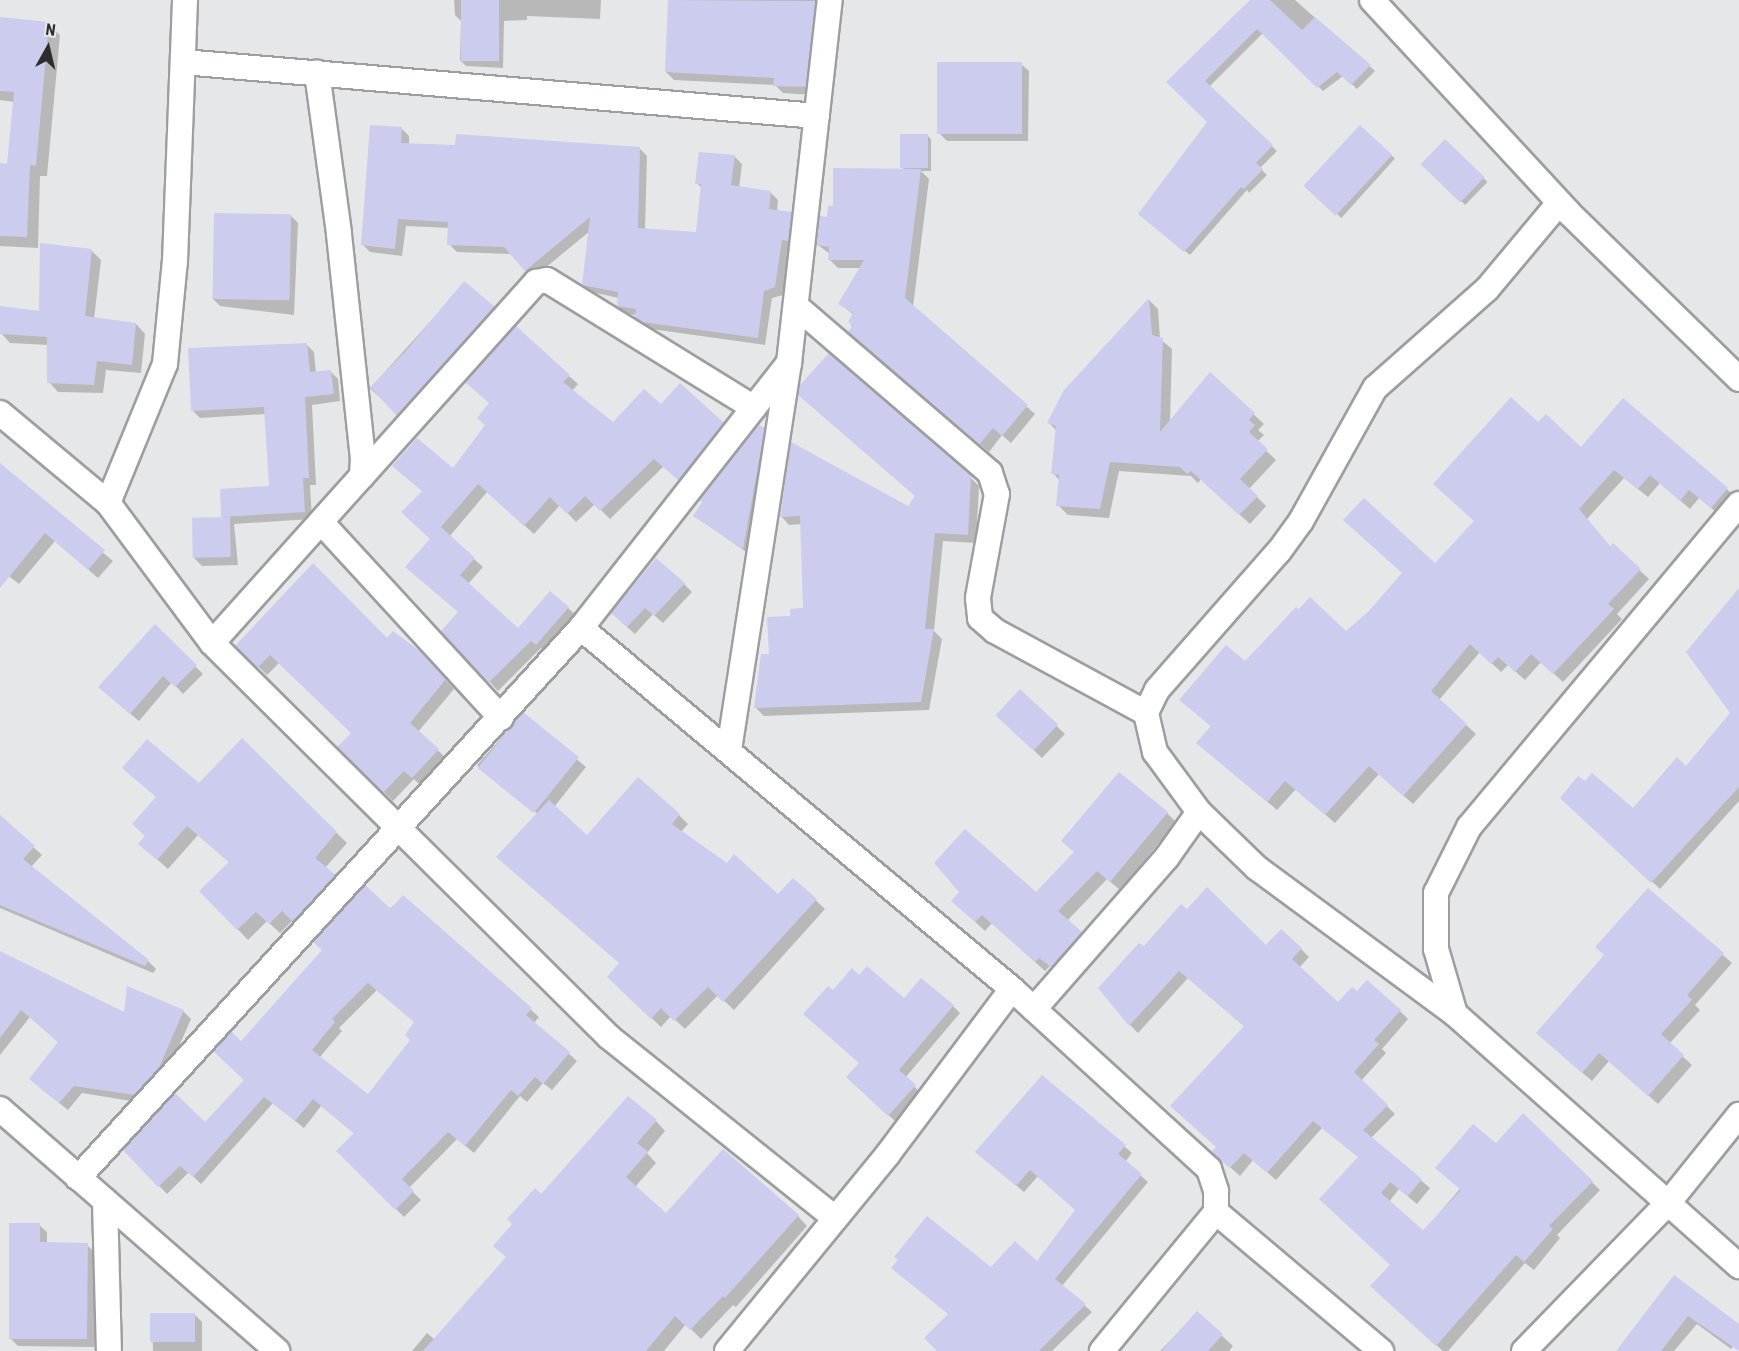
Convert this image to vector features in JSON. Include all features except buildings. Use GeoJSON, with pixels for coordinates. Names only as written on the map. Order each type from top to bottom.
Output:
{"type":"FeatureCollection","features":[{"type":"Feature","properties":{"kind":"street"},"geometry":{"type":"LineString","coordinates":[[108,503],[165,364],[175,261],[185,0]]}},
{"type":"Feature","properties":{"kind":"street"},"geometry":{"type":"LineString","coordinates":[[729,750],[789,363],[830,0]]}},
{"type":"Feature","properties":{"kind":"street"},"geometry":{"type":"LineString","coordinates":[[1372,0],[1559,204],[1739,379]]}},
{"type":"Feature","properties":{"kind":"street"},"geometry":{"type":"LineString","coordinates":[[183,62],[817,116]]}},
{"type":"Feature","properties":{"kind":"street"},"geometry":{"type":"LineString","coordinates":[[317,73],[340,245],[363,459],[362,476]]}},
{"type":"Feature","properties":{"kind":"street"},"geometry":{"type":"LineString","coordinates":[[1559,204],[1487,289],[1375,388],[1301,521],[1279,551],[1157,690],[1146,713],[1155,752],[1199,812],[1257,868],[1455,1014],[1670,1202],[1739,1266]]}},
{"type":"Feature","properties":{"kind":"street"},"geometry":{"type":"LineString","coordinates":[[212,643],[536,282],[547,280],[754,408]]}},
{"type":"Feature","properties":{"kind":"street"},"geometry":{"type":"LineString","coordinates":[[796,306],[990,473],[997,494],[978,598],[980,618],[995,631],[1146,713]]}},
{"type":"Feature","properties":{"kind":"street"},"geometry":{"type":"LineString","coordinates":[[78,1178],[398,824],[501,718],[581,628],[789,363]]}},
{"type":"Feature","properties":{"kind":"street"},"geometry":{"type":"LineString","coordinates":[[0,413],[108,503],[212,643],[398,824],[609,1037],[835,1218]]}},
{"type":"Feature","properties":{"kind":"street"},"geometry":{"type":"LineString","coordinates":[[1455,1014],[1436,949],[1436,892],[1469,827],[1739,504]]}},
{"type":"Feature","properties":{"kind":"street"},"geometry":{"type":"LineString","coordinates":[[321,522],[501,718]]}},
{"type":"Feature","properties":{"kind":"street"},"geometry":{"type":"LineString","coordinates":[[581,628],[1012,989],[1209,1169],[1215,1191],[1216,1212],[1102,1351]]}},
{"type":"Feature","properties":{"kind":"street"},"geometry":{"type":"LineString","coordinates":[[1034,1009],[1167,857],[1199,812]]}},
{"type":"Feature","properties":{"kind":"street"},"geometry":{"type":"LineString","coordinates":[[727,1351],[835,1218],[1012,989]]}},
{"type":"Feature","properties":{"kind":"street"},"geometry":{"type":"LineString","coordinates":[[0,1109],[277,1351]]}},
{"type":"Feature","properties":{"kind":"street"},"geometry":{"type":"LineString","coordinates":[[1524,1351],[1670,1202],[1739,1115]]}},
{"type":"Feature","properties":{"kind":"street"},"geometry":{"type":"LineString","coordinates":[[105,1201],[109,1351]]}},
{"type":"Feature","properties":{"kind":"street"},"geometry":{"type":"LineString","coordinates":[[1216,1212],[1381,1351]]}}]}
